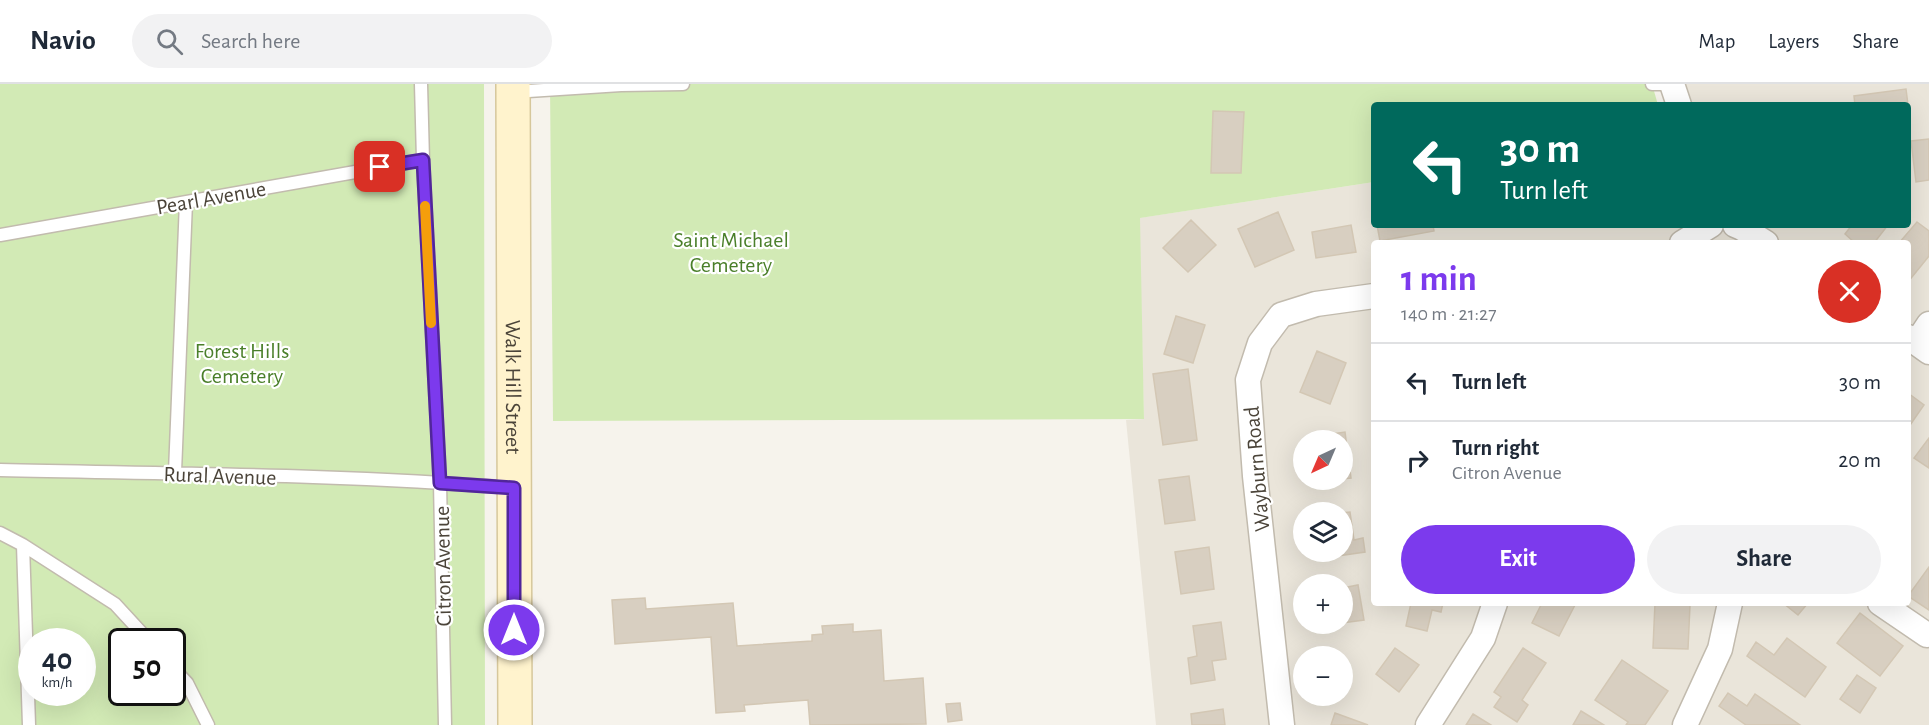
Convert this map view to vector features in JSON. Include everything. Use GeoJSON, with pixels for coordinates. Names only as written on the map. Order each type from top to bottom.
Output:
{"type":"FeatureCollection","features":[{"type":"Feature","properties":{"kind":"main road","name":"Walk Hill Street"},"geometry":{"type":"LineString","coordinates":[[513,88],[515,725]]}},
{"type":"Feature","properties":{"kind":"street"},"geometry":{"type":"LineString","coordinates":[[1672,84],[1677,102]]}},
{"type":"Feature","properties":{"kind":"street"},"geometry":{"type":"LineString","coordinates":[[1742,228],[1761,240]]}},
{"type":"Feature","properties":{"kind":"street"},"geometry":{"type":"LineString","coordinates":[[1688,240],[1706,231]]}},
{"type":"Feature","properties":{"kind":"street","name":"Wayburn Road"},"geometry":{"type":"LineString","coordinates":[[1282,725],[1255,476],[1248,380],[1260,343],[1281,315],[1316,304],[1371,296]]}},
{"type":"Feature","properties":{"kind":"street"},"geometry":{"type":"LineString","coordinates":[[1428,725],[1483,638],[1494,606]]}},
{"type":"Feature","properties":{"kind":"street"},"geometry":{"type":"LineString","coordinates":[[1685,725],[1720,649],[1729,606]]}},
{"type":"Feature","properties":{"kind":"street"},"geometry":{"type":"LineString","coordinates":[[1884,606],[1927,635]]}},
{"type":"Feature","properties":{"kind":"lane","name":"Citron Avenue"},"geometry":{"type":"LineString","coordinates":[[422,84],[423,160],[440,483],[445,725]]}},
{"type":"Feature","properties":{"kind":"lane"},"geometry":{"type":"LineString","coordinates":[[513,88],[683,84]]}},
{"type":"Feature","properties":{"kind":"lane"},"geometry":{"type":"LineString","coordinates":[[1652,84],[1662,84]]}},
{"type":"Feature","properties":{"kind":"lane","name":"Pearl Avenue"},"geometry":{"type":"LineString","coordinates":[[0,235],[423,160]]}},
{"type":"Feature","properties":{"kind":"lane"},"geometry":{"type":"LineString","coordinates":[[175,472],[186,202]]}},
{"type":"Feature","properties":{"kind":"lane","name":"Rural Avenue"},"geometry":{"type":"LineString","coordinates":[[0,470],[175,472],[514,488]]}},
{"type":"Feature","properties":{"kind":"lane"},"geometry":{"type":"LineString","coordinates":[[0,532],[116,604],[137,628]]}},
{"type":"Feature","properties":{"kind":"lane"},"geometry":{"type":"LineString","coordinates":[[23,545],[29,725]]}},
{"type":"Feature","properties":{"kind":"lane"},"geometry":{"type":"LineString","coordinates":[[186,682],[208,725]]}},
{"type":"Feature","properties":{"kind":"shaded area"},"geometry":{"type":"Polygon","coordinates":[[[1684,84],[1929,84],[1929,725],[1156,725],[1126,420],[1144,419],[1139,218],[1371,182],[1371,228],[1911,228],[1911,102],[1689,102],[1684,84]]]}},
{"type":"Feature","properties":{"kind":"green space","name":"Forest Hills Cemetery"},"geometry":{"type":"Polygon","coordinates":[[[0,84],[484,84],[485,725],[0,725],[0,84]]]}},
{"type":"Feature","properties":{"kind":"green space","name":"Saint Michael Cemetery"},"geometry":{"type":"Polygon","coordinates":[[[550,84],[1652,84],[1657,102],[1371,102],[1371,182],[1140,218],[1144,419],[553,421],[550,84]]]}},
{"type":"Feature","properties":{"kind":"building"},"geometry":{"type":"Polygon","coordinates":[[[1906,89],[1908,102],[1855,102],[1854,96],[1906,89]]]}},
{"type":"Feature","properties":{"kind":"building"},"geometry":{"type":"Polygon","coordinates":[[[1213,111],[1244,112],[1241,173],[1211,173],[1213,111]]]}},
{"type":"Feature","properties":{"kind":"building"},"geometry":{"type":"Polygon","coordinates":[[[1929,139],[1929,180],[1916,182],[1911,141],[1929,139]]]}},
{"type":"Feature","properties":{"kind":"building"},"geometry":{"type":"Polygon","coordinates":[[[1278,212],[1294,250],[1255,267],[1238,229],[1278,212]]]}},
{"type":"Feature","properties":{"kind":"building"},"geometry":{"type":"Polygon","coordinates":[[[1191,220],[1216,245],[1188,272],[1163,248],[1191,220]]]}},
{"type":"Feature","properties":{"kind":"building"},"geometry":{"type":"Polygon","coordinates":[[[1917,222],[1929,231],[1929,256],[1911,278],[1911,240],[1902,240],[1917,222]]]}},
{"type":"Feature","properties":{"kind":"building"},"geometry":{"type":"Polygon","coordinates":[[[1351,225],[1356,252],[1316,258],[1312,232],[1351,225]]]}},
{"type":"Feature","properties":{"kind":"building"},"geometry":{"type":"Polygon","coordinates":[[[1378,228],[1434,228],[1434,231],[1380,240],[1378,228]]]}},
{"type":"Feature","properties":{"kind":"building"},"geometry":{"type":"Polygon","coordinates":[[[1850,228],[1886,228],[1876,240],[1852,240],[1845,234],[1850,228]]]}},
{"type":"Feature","properties":{"kind":"building"},"geometry":{"type":"Polygon","coordinates":[[[1176,316],[1205,325],[1193,363],[1164,354],[1176,316]]]}},
{"type":"Feature","properties":{"kind":"building"},"geometry":{"type":"Polygon","coordinates":[[[1317,351],[1346,363],[1330,404],[1300,392],[1317,351]]]}},
{"type":"Feature","properties":{"kind":"building"},"geometry":{"type":"Polygon","coordinates":[[[1188,369],[1197,440],[1163,445],[1153,374],[1188,369]]]}},
{"type":"Feature","properties":{"kind":"building"},"geometry":{"type":"Polygon","coordinates":[[[1911,395],[1924,405],[1911,424],[1911,395]]]}},
{"type":"Feature","properties":{"kind":"building"},"geometry":{"type":"Polygon","coordinates":[[[1929,438],[1929,468],[1914,458],[1929,438]]]}},
{"type":"Feature","properties":{"kind":"building"},"geometry":{"type":"Polygon","coordinates":[[[1189,476],[1195,520],[1165,524],[1159,480],[1189,476]]]}},
{"type":"Feature","properties":{"kind":"building"},"geometry":{"type":"Polygon","coordinates":[[[1353,533],[1354,540],[1363,538],[1365,552],[1353,554],[1353,533]]]}},
{"type":"Feature","properties":{"kind":"building"},"geometry":{"type":"Polygon","coordinates":[[[1209,547],[1214,589],[1181,594],[1175,552],[1209,547]]]}},
{"type":"Feature","properties":{"kind":"building"},"geometry":{"type":"Polygon","coordinates":[[[1929,567],[1929,610],[1911,598],[1911,592],[1929,567]]]}},
{"type":"Feature","properties":{"kind":"building"},"geometry":{"type":"Polygon","coordinates":[[[1358,585],[1364,620],[1353,622],[1353,586],[1358,585]]]}},
{"type":"Feature","properties":{"kind":"building"},"geometry":{"type":"Polygon","coordinates":[[[645,598],[646,609],[733,603],[737,646],[812,641],[812,635],[823,634],[822,626],[853,624],[853,632],[881,630],[884,681],[923,678],[926,724],[810,725],[808,700],[744,705],[745,711],[716,713],[711,637],[615,644],[612,600],[645,598]]]}},
{"type":"Feature","properties":{"kind":"building"},"geometry":{"type":"Polygon","coordinates":[[[1410,606],[1442,606],[1441,612],[1432,610],[1427,631],[1406,626],[1410,606]]]}},
{"type":"Feature","properties":{"kind":"building"},"geometry":{"type":"Polygon","coordinates":[[[1540,606],[1574,606],[1559,636],[1532,623],[1540,606]]]}},
{"type":"Feature","properties":{"kind":"building"},"geometry":{"type":"Polygon","coordinates":[[[1655,606],[1690,606],[1688,649],[1653,648],[1655,606]]]}},
{"type":"Feature","properties":{"kind":"building"},"geometry":{"type":"Polygon","coordinates":[[[1787,606],[1806,606],[1798,615],[1787,606]]]}},
{"type":"Feature","properties":{"kind":"building"},"geometry":{"type":"Polygon","coordinates":[[[1860,613],[1903,646],[1880,676],[1837,643],[1860,613]]]}},
{"type":"Feature","properties":{"kind":"building"},"geometry":{"type":"Polygon","coordinates":[[[1221,622],[1226,659],[1212,661],[1215,680],[1191,684],[1188,658],[1197,656],[1193,626],[1221,622]]]}},
{"type":"Feature","properties":{"kind":"building"},"geometry":{"type":"Polygon","coordinates":[[[1787,638],[1826,667],[1805,697],[1747,656],[1756,642],[1774,655],[1787,638]]]}},
{"type":"Feature","properties":{"kind":"building"},"geometry":{"type":"Polygon","coordinates":[[[1395,648],[1419,665],[1399,692],[1376,674],[1395,648]]]}},
{"type":"Feature","properties":{"kind":"building"},"geometry":{"type":"Polygon","coordinates":[[[1523,648],[1546,663],[1522,700],[1528,705],[1517,722],[1494,707],[1501,697],[1494,692],[1523,648]]]}},
{"type":"Feature","properties":{"kind":"building"},"geometry":{"type":"Polygon","coordinates":[[[1622,660],[1668,691],[1645,725],[1626,725],[1628,722],[1595,700],[1622,660]]]}},
{"type":"Feature","properties":{"kind":"building"},"geometry":{"type":"Polygon","coordinates":[[[1857,675],[1876,688],[1860,713],[1840,699],[1857,675]]]}},
{"type":"Feature","properties":{"kind":"building"},"geometry":{"type":"Polygon","coordinates":[[[1728,693],[1747,706],[1755,694],[1800,725],[1746,725],[1719,706],[1728,693]]]}},
{"type":"Feature","properties":{"kind":"building"},"geometry":{"type":"Polygon","coordinates":[[[960,703],[962,720],[948,722],[946,704],[960,703]]]}},
{"type":"Feature","properties":{"kind":"building"},"geometry":{"type":"Polygon","coordinates":[[[1223,709],[1225,725],[1192,725],[1191,714],[1223,709]]]}},
{"type":"Feature","properties":{"kind":"building"},"geometry":{"type":"Polygon","coordinates":[[[1581,711],[1604,725],[1573,725],[1581,711]]]}},
{"type":"Feature","properties":{"kind":"building"},"geometry":{"type":"Polygon","coordinates":[[[1335,713],[1368,725],[1331,725],[1335,713]]]}},
{"type":"Feature","properties":{"kind":"building"},"geometry":{"type":"Polygon","coordinates":[[[1473,714],[1491,725],[1466,725],[1473,714]]]}},
{"type":"Feature","properties":{"kind":"slow traffic"},"geometry":{"type":"LineString","coordinates":[[425,206],[431,323]]}},
{"type":"Feature","properties":{"kind":"route"},"geometry":{"type":"LineString","coordinates":[[380,167],[423,160],[440,483],[514,488],[514,630]]}}]}
